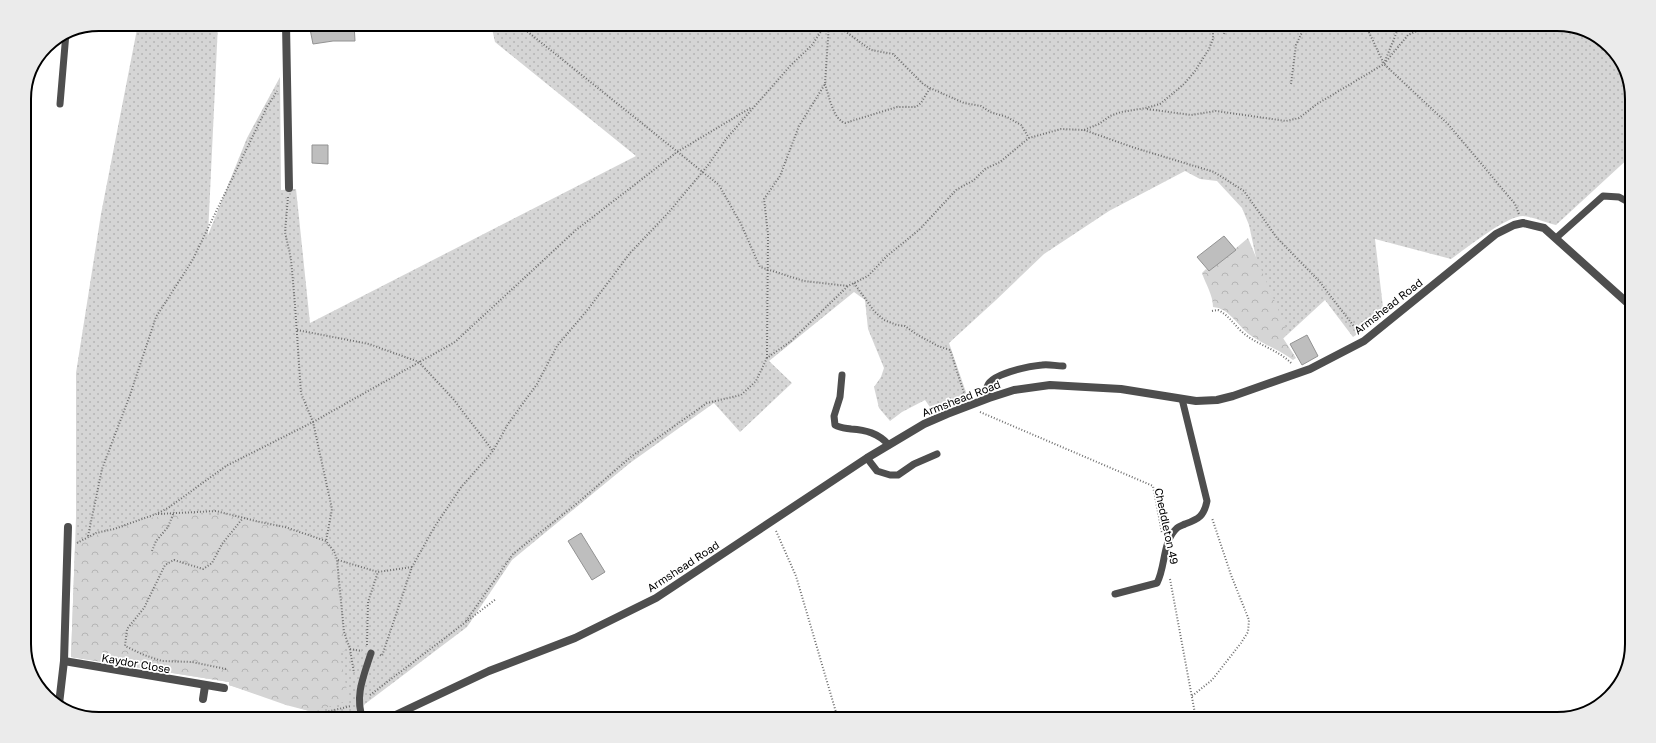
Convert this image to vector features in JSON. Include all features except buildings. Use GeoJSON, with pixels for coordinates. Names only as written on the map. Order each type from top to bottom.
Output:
{"type":"FeatureCollection","features":[{"type":"Feature","properties":{"kind":"street"},"geometry":{"type":"LineString","coordinates":[[286,31],[289,188]]}},
{"type":"Feature","properties":{"kind":"street"},"geometry":{"type":"LineString","coordinates":[[1522,223],[1544,228],[1625,301]]}},
{"type":"Feature","properties":{"kind":"street","name":"Armshead Road"},"geometry":{"type":"LineString","coordinates":[[402,712],[489,671],[575,638],[656,598],[866,458],[924,424],[989,398],[1014,390],[1050,385],[1121,389],[1196,401],[1228,398],[1310,369],[1364,340],[1496,234],[1514,225],[1522,223]]}},
{"type":"Feature","properties":{"kind":"street"},"geometry":{"type":"LineString","coordinates":[[60,699],[64,661],[68,527]]}},
{"type":"Feature","properties":{"kind":"street","name":"Kaydor Close"},"geometry":{"type":"LineString","coordinates":[[64,661],[224,688]]}},
{"type":"Feature","properties":{"kind":"street"},"geometry":{"type":"LineString","coordinates":[[203,700],[205,686]]}},
{"type":"Feature","properties":{"kind":"lane"},"geometry":{"type":"LineString","coordinates":[[60,104],[65,40]]}},
{"type":"Feature","properties":{"kind":"lane"},"geometry":{"type":"LineString","coordinates":[[1556,238],[1603,196],[1619,197],[1625,200]]}},
{"type":"Feature","properties":{"kind":"lane"},"geometry":{"type":"LineString","coordinates":[[989,398],[987,389],[989,384],[993,380],[1008,373],[1024,367],[1044,365],[1063,366]]}},
{"type":"Feature","properties":{"kind":"lane"},"geometry":{"type":"LineString","coordinates":[[842,375],[840,397],[834,416],[835,425],[839,427],[866,430],[881,436],[889,445]]}},
{"type":"Feature","properties":{"kind":"lane"},"geometry":{"type":"LineString","coordinates":[[1116,594],[1157,583],[1161,576],[1168,540],[1177,528],[1204,514],[1207,501],[1182,399]]}},
{"type":"Feature","properties":{"kind":"lane"},"geometry":{"type":"LineString","coordinates":[[866,458],[877,471],[890,475],[898,475],[914,464],[937,454]]}},
{"type":"Feature","properties":{"kind":"lane"},"geometry":{"type":"LineString","coordinates":[[361,712],[359,704],[359,692],[369,650]]}},
{"type":"Feature","properties":{"kind":"path"},"geometry":{"type":"LineString","coordinates":[[527,31],[719,185],[741,224],[760,267],[804,281],[848,286]]}},
{"type":"Feature","properties":{"kind":"path"},"geometry":{"type":"LineString","coordinates":[[382,656],[412,567],[435,526],[462,486],[493,451],[508,424],[537,384],[557,346],[589,308],[630,253],[669,212],[709,164],[726,139],[752,107],[812,45],[823,31]]}},
{"type":"Feature","properties":{"kind":"path"},"geometry":{"type":"LineString","coordinates":[[828,31],[825,84],[837,117],[840,121],[845,123],[892,108],[916,107],[921,103],[930,88]]}},
{"type":"Feature","properties":{"kind":"path"},"geometry":{"type":"LineString","coordinates":[[844,31],[871,50],[893,54],[923,84],[930,88],[964,103],[981,106],[990,112],[1007,117],[1021,125],[1029,138]]}},
{"type":"Feature","properties":{"kind":"path"},"geometry":{"type":"LineString","coordinates":[[1084,130],[1099,124],[1110,116],[1121,112],[1160,104],[1184,84],[1195,71],[1209,49],[1213,39],[1213,31]]}},
{"type":"Feature","properties":{"kind":"path"},"geometry":{"type":"LineString","coordinates":[[1291,84],[1296,46],[1303,31]]}},
{"type":"Feature","properties":{"kind":"path"},"geometry":{"type":"LineString","coordinates":[[1368,31],[1384,64],[1448,124],[1515,204],[1522,223]]}},
{"type":"Feature","properties":{"kind":"path"},"geometry":{"type":"LineString","coordinates":[[1384,64],[1397,31]]}},
{"type":"Feature","properties":{"kind":"path"},"geometry":{"type":"LineString","coordinates":[[1146,108],[1191,115],[1216,112],[1286,121],[1299,118],[1317,104],[1384,64],[1408,36],[1417,31]]}},
{"type":"Feature","properties":{"kind":"path"},"geometry":{"type":"LineString","coordinates":[[88,536],[102,469],[130,395],[156,317],[192,261],[267,107],[287,74]]}},
{"type":"Feature","properties":{"kind":"path"},"geometry":{"type":"LineString","coordinates":[[466,621],[513,554],[575,505],[632,456],[707,403],[741,395],[756,381],[767,358],[769,269],[768,234],[764,199],[780,176],[800,126],[825,84]]}},
{"type":"Feature","properties":{"kind":"path"},"geometry":{"type":"LineString","coordinates":[[67,548],[88,536],[121,527],[168,508],[226,466],[312,422],[455,342],[576,230],[677,152],[752,107]]}},
{"type":"Feature","properties":{"kind":"path"},"geometry":{"type":"LineString","coordinates":[[767,358],[791,341],[848,286],[868,276],[887,256],[920,229],[956,190],[974,180],[985,169],[1000,162],[1029,138],[1061,129],[1084,130],[1132,147],[1214,172],[1244,191],[1277,238],[1319,281],[1364,340]]}},
{"type":"Feature","properties":{"kind":"path"},"geometry":{"type":"LineString","coordinates":[[289,188],[285,232],[291,259],[301,393],[312,422],[332,509],[326,541]]}},
{"type":"Feature","properties":{"kind":"path"},"geometry":{"type":"LineString","coordinates":[[854,283],[874,311],[884,320],[897,325],[905,326],[938,346],[950,350],[968,407]]}},
{"type":"Feature","properties":{"kind":"path"},"geometry":{"type":"LineString","coordinates":[[1212,311],[1218,310],[1226,313],[1240,330],[1250,338],[1285,357],[1298,374]]}},
{"type":"Feature","properties":{"kind":"path"},"geometry":{"type":"LineString","coordinates":[[297,330],[370,344],[419,362],[454,400],[493,451]]}},
{"type":"Feature","properties":{"kind":"path","name":"Cheddleton 49"},"geometry":{"type":"LineString","coordinates":[[968,407],[1153,486],[1166,555]]}},
{"type":"Feature","properties":{"kind":"path"},"geometry":{"type":"LineString","coordinates":[[1192,696],[1212,680],[1241,643],[1248,632],[1249,620],[1230,575],[1207,501]]}},
{"type":"Feature","properties":{"kind":"path"},"geometry":{"type":"LineString","coordinates":[[156,514],[216,511],[285,527],[326,541],[335,553],[337,560],[344,632],[350,649],[355,678]]}},
{"type":"Feature","properties":{"kind":"path"},"geometry":{"type":"LineString","coordinates":[[152,551],[156,541],[168,527],[174,512]]}},
{"type":"Feature","properties":{"kind":"path"},"geometry":{"type":"LineString","coordinates":[[226,669],[192,662],[162,660],[144,655],[125,646],[127,629],[144,608],[165,565],[174,560],[203,569],[212,563],[222,544],[244,517]]}},
{"type":"Feature","properties":{"kind":"path"},"geometry":{"type":"LineString","coordinates":[[771,522],[796,576],[836,712]]}},
{"type":"Feature","properties":{"kind":"path"},"geometry":{"type":"LineString","coordinates":[[337,560],[378,572],[412,567]]}},
{"type":"Feature","properties":{"kind":"path"},"geometry":{"type":"LineString","coordinates":[[369,650],[368,602],[378,572]]}},
{"type":"Feature","properties":{"kind":"path","name":"Cheddleton 49"},"geometry":{"type":"LineString","coordinates":[[1170,577],[1195,712]]}},
{"type":"Feature","properties":{"kind":"path"},"geometry":{"type":"LineString","coordinates":[[326,712],[359,704],[496,599]]}},
{"type":"Feature","properties":{"kind":"green space"},"geometry":{"type":"Polygon","coordinates":[[[137,31],[218,31],[208,235],[247,138],[280,77],[281,190],[296,189],[310,323],[636,156],[495,42],[493,31],[1557,31],[1570,32],[1583,36],[1598,45],[1608,54],[1618,69],[1624,86],[1625,95],[1625,161],[1556,225],[1523,216],[1516,217],[1497,227],[1451,259],[1375,239],[1384,316],[1353,337],[1325,300],[1275,346],[1249,225],[1242,208],[1217,181],[1200,179],[1185,171],[1109,211],[1044,254],[949,343],[969,401],[932,410],[925,400],[902,412],[890,421],[879,408],[874,387],[881,377],[884,368],[868,329],[865,300],[854,292],[769,361],[792,383],[740,432],[714,403],[630,463],[512,560],[467,627],[365,704],[362,708],[364,712],[312,712],[229,685],[229,682],[71,657],[76,518],[76,373],[101,214],[137,31]]]}},
{"type":"Feature","properties":{"kind":"green space"},"geometry":{"type":"Polygon","coordinates":[[[1248,238],[1288,333],[1283,338],[1296,358],[1293,360],[1250,335],[1229,314],[1219,308],[1213,307],[1211,294],[1202,273],[1206,269],[1209,271],[1248,238]]]}},
{"type":"Feature","properties":{"kind":"green space"},"geometry":{"type":"Polygon","coordinates":[[[175,513],[233,516],[321,539],[328,544],[334,554],[345,651],[339,652],[349,700],[313,712],[286,705],[229,685],[229,682],[71,657],[75,547],[86,539],[133,520],[175,513]]]}}]}
